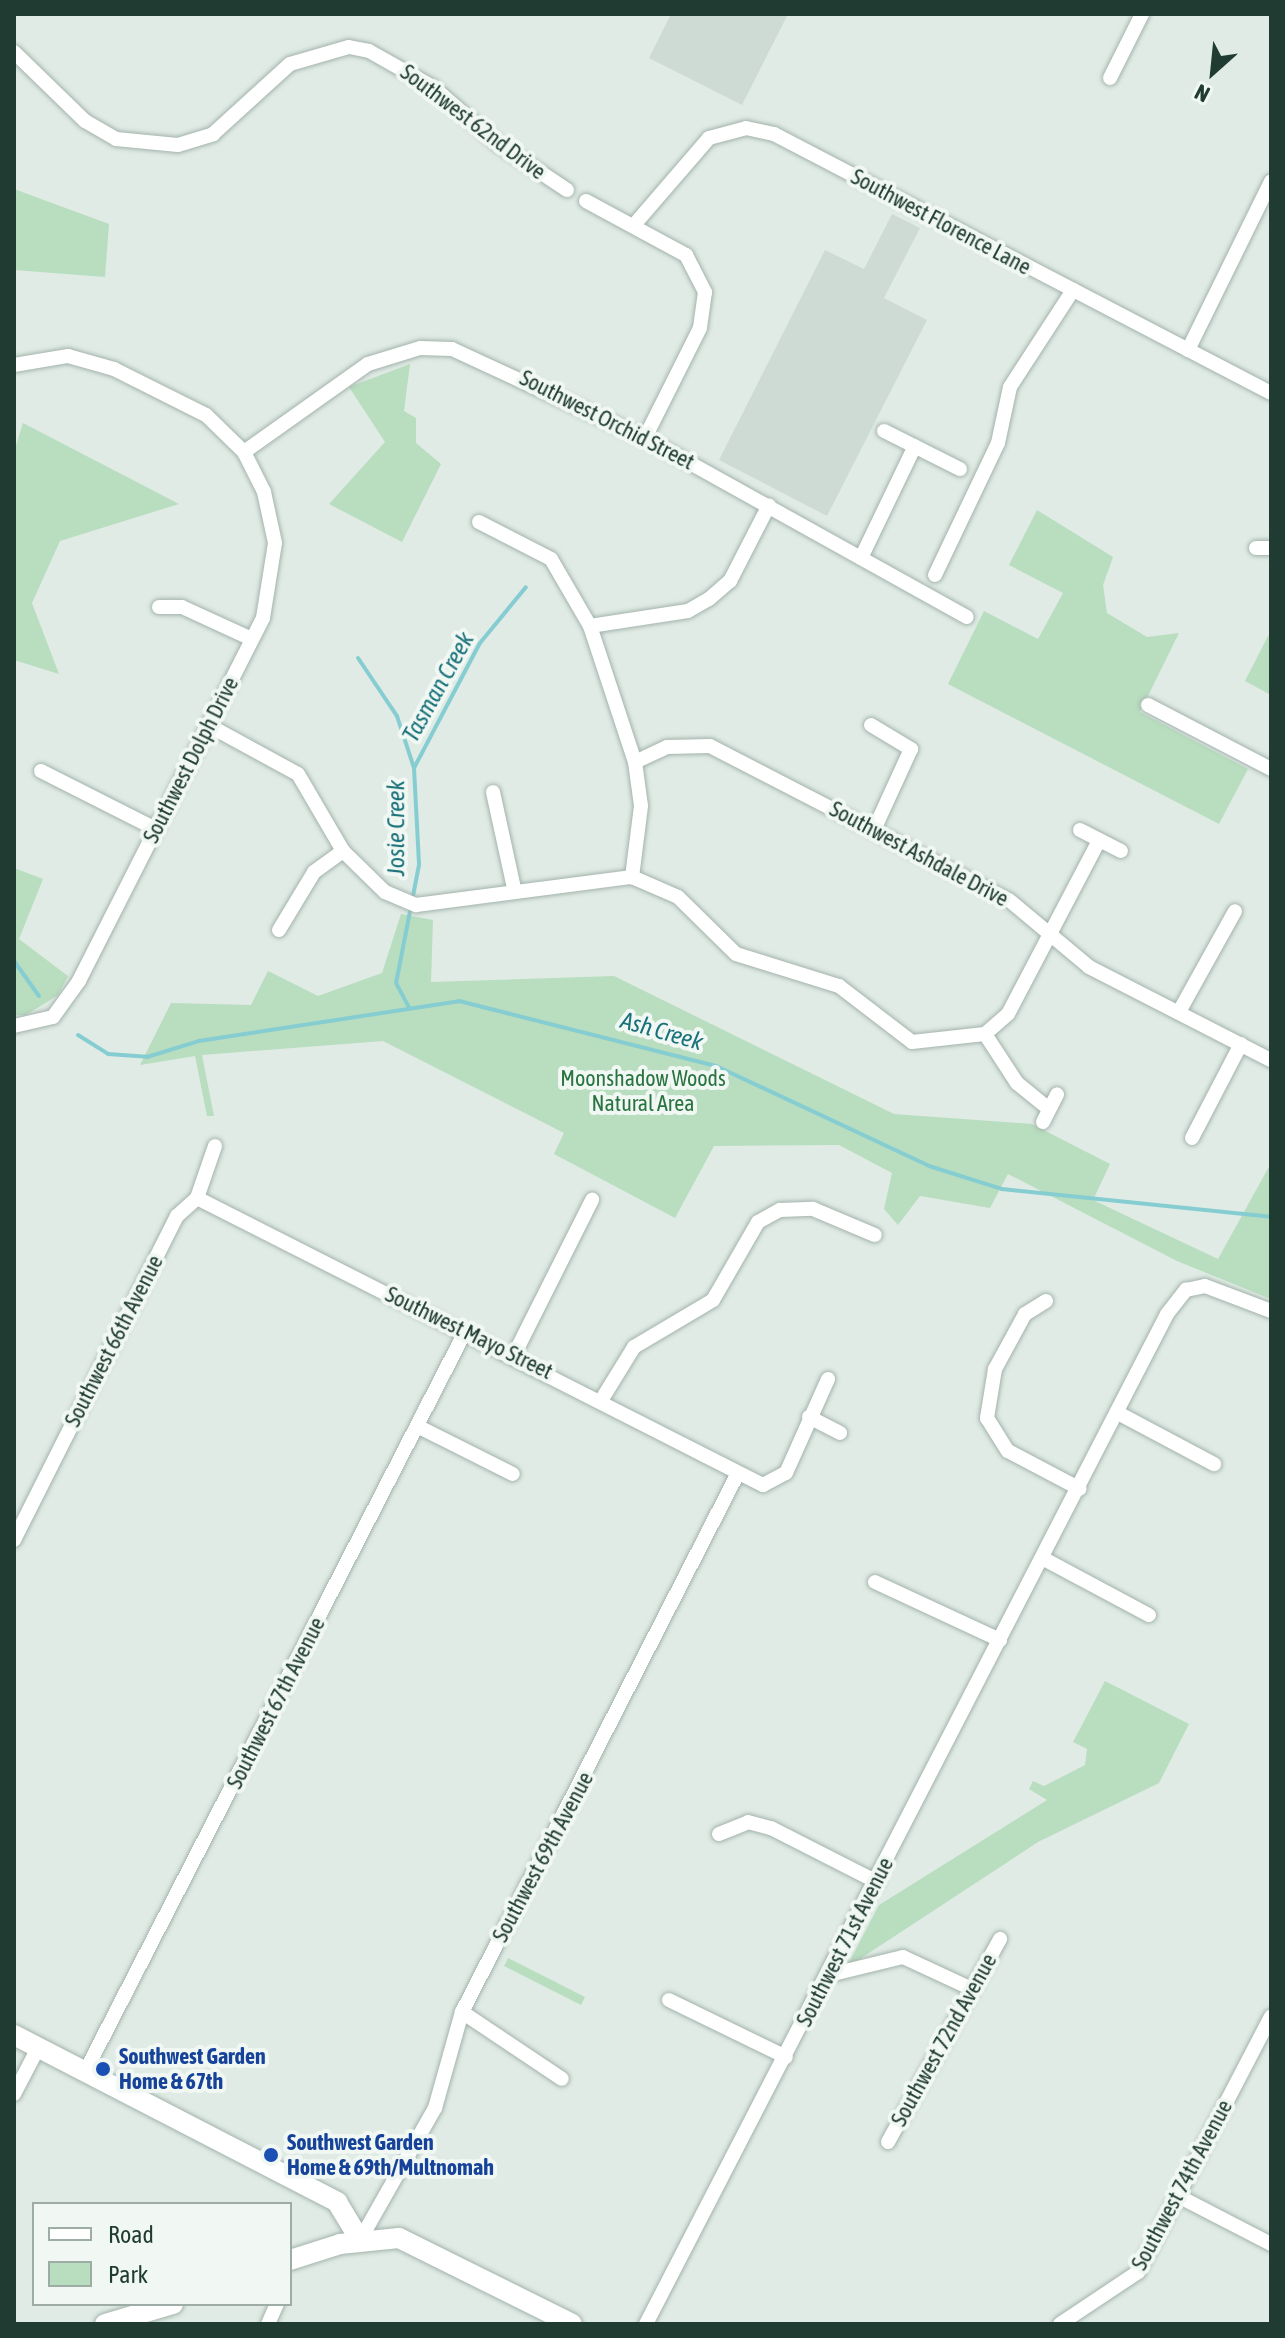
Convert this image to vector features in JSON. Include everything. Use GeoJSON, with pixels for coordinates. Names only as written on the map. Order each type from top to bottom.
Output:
{"type":"FeatureCollection","features":[{"type":"Feature","properties":{"kind":"street"},"geometry":{"type":"LineString","coordinates":[[1110,78],[1142,14]]}},
{"type":"Feature","properties":{"kind":"street","name":"Southwest 62nd Drive"},"geometry":{"type":"LineString","coordinates":[[14,52],[85,121],[116,139],[178,145],[221,128],[290,64],[349,47],[369,51],[433,87],[498,144],[567,190]]}},
{"type":"Feature","properties":{"kind":"street","name":"Southwest Florence Lane"},"geometry":{"type":"LineString","coordinates":[[634,225],[709,138],[746,128],[774,134],[1271,393]]}},
{"type":"Feature","properties":{"kind":"street"},"geometry":{"type":"LineString","coordinates":[[1188,350],[1271,181]]}},
{"type":"Feature","properties":{"kind":"street"},"geometry":{"type":"LineString","coordinates":[[586,201],[686,255],[701,276],[706,304],[645,438]]}},
{"type":"Feature","properties":{"kind":"street"},"geometry":{"type":"LineString","coordinates":[[935,575],[998,443],[1010,387],[1073,290]]}},
{"type":"Feature","properties":{"kind":"street","name":"Southwest Orchid Street"},"geometry":{"type":"LineString","coordinates":[[244,452],[368,364],[428,348],[479,356],[645,438],[966,617]]}},
{"type":"Feature","properties":{"kind":"street","name":"Southwest Dolph Drive"},"geometry":{"type":"LineString","coordinates":[[14,365],[68,356],[114,369],[206,415],[244,452],[264,492],[275,543],[269,599],[252,639],[65,1005],[36,1024],[14,1026]]}},
{"type":"Feature","properties":{"kind":"street"},"geometry":{"type":"LineString","coordinates":[[884,431],[960,469]]}},
{"type":"Feature","properties":{"kind":"street"},"geometry":{"type":"LineString","coordinates":[[861,558],[915,446]]}},
{"type":"Feature","properties":{"kind":"street"},"geometry":{"type":"LineString","coordinates":[[590,626],[688,611],[709,599],[730,581],[769,505]]}},
{"type":"Feature","properties":{"kind":"street"},"geometry":{"type":"LineString","coordinates":[[479,522],[551,559],[590,626],[635,762],[641,806],[632,877]]}},
{"type":"Feature","properties":{"kind":"street"},"geometry":{"type":"LineString","coordinates":[[159,607],[182,607],[252,639]]}},
{"type":"Feature","properties":{"kind":"street"},"geometry":{"type":"LineString","coordinates":[[1148,705],[1271,769]]}},
{"type":"Feature","properties":{"kind":"street"},"geometry":{"type":"LineString","coordinates":[[208,725],[298,774],[343,851],[385,892],[416,905],[514,888],[632,877],[678,897],[736,954],[839,986],[912,1042],[985,1034],[1008,1014],[1099,841]]}},
{"type":"Feature","properties":{"kind":"street"},"geometry":{"type":"LineString","coordinates":[[871,725],[911,749],[874,830]]}},
{"type":"Feature","properties":{"kind":"street","name":"Southwest Ashdale Drive"},"geometry":{"type":"LineString","coordinates":[[635,762],[667,747],[710,746],[1009,900],[1051,932],[1089,967],[1180,1010],[1271,1060]]}},
{"type":"Feature","properties":{"kind":"street"},"geometry":{"type":"LineString","coordinates":[[41,771],[156,829]]}},
{"type":"Feature","properties":{"kind":"street"},"geometry":{"type":"LineString","coordinates":[[493,792],[514,888]]}},
{"type":"Feature","properties":{"kind":"street"},"geometry":{"type":"LineString","coordinates":[[1080,830],[1121,851]]}},
{"type":"Feature","properties":{"kind":"street"},"geometry":{"type":"LineString","coordinates":[[279,930],[314,872],[343,851]]}},
{"type":"Feature","properties":{"kind":"street"},"geometry":{"type":"LineString","coordinates":[[1180,1010],[1235,911]]}},
{"type":"Feature","properties":{"kind":"street"},"geometry":{"type":"LineString","coordinates":[[985,1034],[1017,1083],[1046,1116],[1057,1094]]}},
{"type":"Feature","properties":{"kind":"street"},"geometry":{"type":"LineString","coordinates":[[1192,1138],[1241,1044]]}},
{"type":"Feature","properties":{"kind":"street","name":"Southwest 66th Avenue"},"geometry":{"type":"LineString","coordinates":[[14,1540],[177,1216],[197,1198],[215,1146]]}},
{"type":"Feature","properties":{"kind":"street","name":"Southwest Mayo Street"},"geometry":{"type":"LineString","coordinates":[[197,1198],[602,1399],[736,1477]]}},
{"type":"Feature","properties":{"kind":"street"},"geometry":{"type":"LineString","coordinates":[[514,1355],[592,1200]]}},
{"type":"Feature","properties":{"kind":"street"},"geometry":{"type":"LineString","coordinates":[[602,1399],[634,1347],[713,1300],[758,1222],[780,1210],[813,1209],[875,1235]]}},
{"type":"Feature","properties":{"kind":"street","name":"Southwest 71st Avenue"},"geometry":{"type":"LineString","coordinates":[[646,2324],[1044,1559],[1167,1314],[1196,1286],[1221,1287],[1271,1311]]}},
{"type":"Feature","properties":{"kind":"street"},"geometry":{"type":"LineString","coordinates":[[1046,1301],[1025,1314],[995,1369],[987,1418],[1008,1451],[1080,1489]]}},
{"type":"Feature","properties":{"kind":"street","name":"Southwest 67th Avenue"},"geometry":{"type":"LineString","coordinates":[[85,2072],[465,1332]]}},
{"type":"Feature","properties":{"kind":"street"},"geometry":{"type":"LineString","coordinates":[[736,1477],[763,1485],[782,1479],[828,1379]]}},
{"type":"Feature","properties":{"kind":"street"},"geometry":{"type":"LineString","coordinates":[[1118,1413],[1214,1464]]}},
{"type":"Feature","properties":{"kind":"street"},"geometry":{"type":"LineString","coordinates":[[809,1417],[840,1433]]}},
{"type":"Feature","properties":{"kind":"street"},"geometry":{"type":"LineString","coordinates":[[417,1426],[513,1474]]}},
{"type":"Feature","properties":{"kind":"street","name":"Southwest 69th Avenue"},"geometry":{"type":"LineString","coordinates":[[360,2240],[435,2108],[462,2012],[736,1477]]}},
{"type":"Feature","properties":{"kind":"street"},"geometry":{"type":"LineString","coordinates":[[1044,1559],[1149,1615]]}},
{"type":"Feature","properties":{"kind":"street"},"geometry":{"type":"LineString","coordinates":[[875,1582],[1000,1640]]}},
{"type":"Feature","properties":{"kind":"street"},"geometry":{"type":"LineString","coordinates":[[719,1834],[748,1822],[771,1828],[877,1882]]}},
{"type":"Feature","properties":{"kind":"street","name":"Southwest 72nd Avenue"},"geometry":{"type":"LineString","coordinates":[[888,2142],[1000,1939]]}},
{"type":"Feature","properties":{"kind":"street"},"geometry":{"type":"LineString","coordinates":[[829,1975],[903,1957],[972,1989]]}},
{"type":"Feature","properties":{"kind":"street"},"geometry":{"type":"LineString","coordinates":[[669,2000],[786,2057]]}},
{"type":"Feature","properties":{"kind":"street"},"geometry":{"type":"LineString","coordinates":[[462,2012],[562,2079]]}},
{"type":"Feature","properties":{"kind":"street","name":"Southwest 74th Avenue"},"geometry":{"type":"LineString","coordinates":[[1060,2324],[1131,2280],[1271,2016]]}},
{"type":"Feature","properties":{"kind":"street"},"geometry":{"type":"LineString","coordinates":[[14,2035],[337,2202],[360,2240]]}},
{"type":"Feature","properties":{"kind":"street"},"geometry":{"type":"LineString","coordinates":[[14,2094],[38,2048]]}},
{"type":"Feature","properties":{"kind":"street"},"geometry":{"type":"LineString","coordinates":[[1178,2196],[1271,2244]]}},
{"type":"Feature","properties":{"kind":"street"},"geometry":{"type":"LineString","coordinates":[[292,2259],[360,2240],[410,2241],[572,2324]]}},
{"type":"Feature","properties":{"kind":"street"},"geometry":{"type":"LineString","coordinates":[[105,2324],[166,2306]]}},
{"type":"Feature","properties":{"kind":"shaded area"},"geometry":{"type":"Polygon","coordinates":[[[671,14],[788,14],[742,105],[649,58],[671,14]]]}},
{"type":"Feature","properties":{"kind":"shaded area"},"geometry":{"type":"Polygon","coordinates":[[[892,214],[920,228],[884,298],[927,320],[827,516],[719,460],[825,250],[864,269],[892,214]]]}},
{"type":"Feature","properties":{"kind":"green space"},"geometry":{"type":"Polygon","coordinates":[[[14,189],[109,224],[105,277],[14,270],[14,189]]]}},
{"type":"Feature","properties":{"kind":"green space"},"geometry":{"type":"Polygon","coordinates":[[[410,364],[404,411],[416,418],[416,443],[441,464],[402,542],[329,504],[385,442],[349,387],[410,364]]]}},
{"type":"Feature","properties":{"kind":"green space"},"geometry":{"type":"Polygon","coordinates":[[[23,423],[179,504],[60,541],[32,603],[59,674],[14,660],[14,452],[23,423]]]}},
{"type":"Feature","properties":{"kind":"green space"},"geometry":{"type":"Polygon","coordinates":[[[1037,510],[1113,557],[1103,585],[1107,613],[1147,637],[1179,633],[1140,712],[1248,769],[1219,824],[948,684],[984,611],[1038,639],[1063,593],[1009,565],[1037,510]]]}},
{"type":"Feature","properties":{"kind":"green space"},"geometry":{"type":"Polygon","coordinates":[[[1268,636],[1271,638],[1271,695],[1245,681],[1268,636]]]}},
{"type":"Feature","properties":{"kind":"green space"},"geometry":{"type":"Polygon","coordinates":[[[14,868],[43,879],[19,939],[68,976],[58,995],[26,1015],[14,1015],[14,868]]]}},
{"type":"Feature","properties":{"kind":"green space","name":"Moonshadow Woods Natural Area"},"geometry":{"type":"Polygon","coordinates":[[[401,914],[433,920],[431,982],[614,976],[894,1114],[1032,1124],[1110,1164],[1093,1200],[1218,1259],[1271,1163],[1271,1299],[1177,1261],[1008,1174],[990,1208],[920,1196],[898,1225],[884,1209],[892,1173],[839,1145],[714,1146],[675,1218],[554,1154],[564,1133],[383,1041],[202,1055],[214,1116],[207,1116],[195,1056],[140,1065],[171,1003],[251,1005],[268,971],[318,996],[382,973],[401,914]]]}},
{"type":"Feature","properties":{"kind":"green space"},"geometry":{"type":"Polygon","coordinates":[[[1105,1681],[1189,1724],[1159,1783],[1038,1842],[846,1968],[879,1905],[1047,1800],[1029,1789],[1033,1781],[1044,1786],[1085,1765],[1087,1749],[1073,1742],[1105,1681]]]}},
{"type":"Feature","properties":{"kind":"green space"},"geometry":{"type":"Polygon","coordinates":[[[508,1958],[585,1997],[581,2005],[504,1966],[508,1958]]]}},
{"type":"Feature","properties":{"kind":"waterway","name":"Tasman Creek"},"geometry":{"type":"LineString","coordinates":[[414,768],[480,643],[526,587]]}},
{"type":"Feature","properties":{"kind":"waterway","name":"Josie Creek"},"geometry":{"type":"LineString","coordinates":[[358,658],[397,716],[414,768],[419,865],[396,983],[409,1007]]}},
{"type":"Feature","properties":{"kind":"waterway","name":"Ash Creek"},"geometry":{"type":"LineString","coordinates":[[14,961],[39,996]]}},
{"type":"Feature","properties":{"kind":"waterway","name":"Ash Creek"},"geometry":{"type":"LineString","coordinates":[[78,1035],[108,1054],[147,1057],[199,1041],[459,1001],[716,1066],[929,1166],[1002,1189],[1271,1217]]}},
{"type":"Feature","properties":{"kind":"place","name":"Southwest Garden Home & 67th"},"geometry":{"type":"Point","coordinates":[103,2069]}},
{"type":"Feature","properties":{"kind":"place","name":"Southwest Garden Home & 69th/Multnomah"},"geometry":{"type":"Point","coordinates":[271,2155]}}]}
